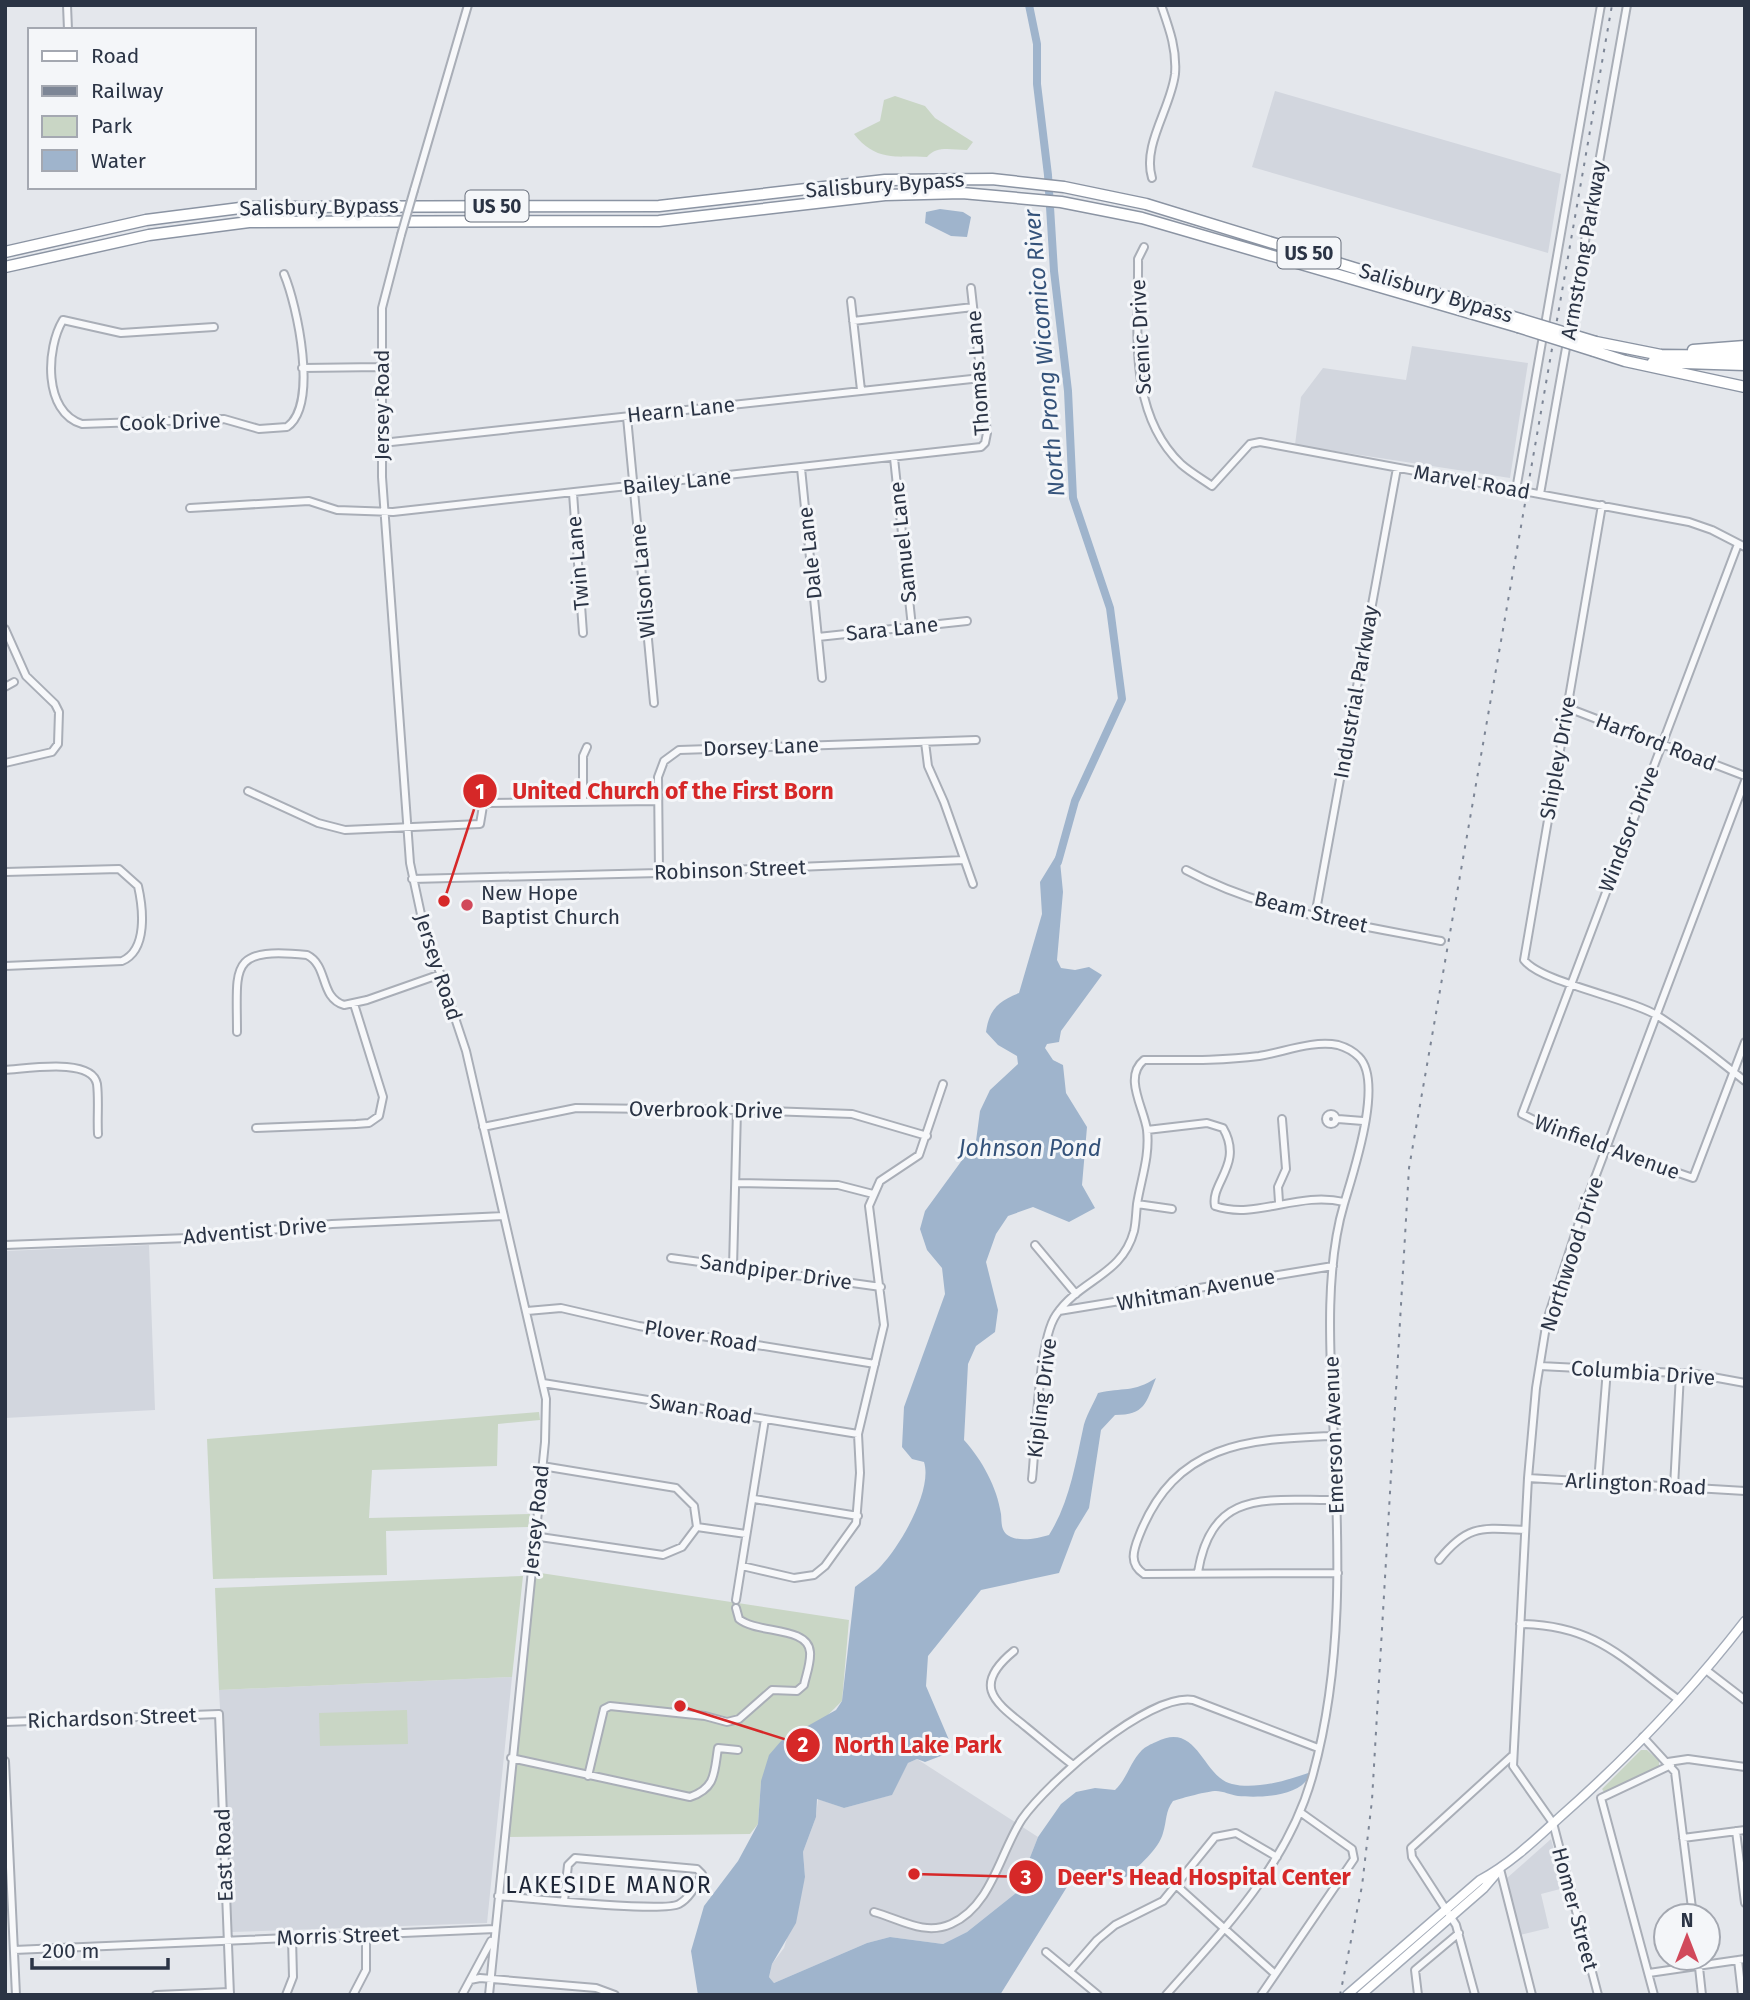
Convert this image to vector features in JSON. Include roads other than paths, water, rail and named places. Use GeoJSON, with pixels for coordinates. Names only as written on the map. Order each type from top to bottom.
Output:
{"type":"FeatureCollection","features":[{"type":"Feature","properties":{"kind":"highway","name":"Salisbury Bypass"},"geometry":{"type":"LineString","coordinates":[[5,252],[146,220],[248,207],[659,206],[885,180],[992,179],[1097,192],[1184,214],[1595,347],[1660,363],[1745,365]]}},
{"type":"Feature","properties":{"kind":"highway","name":"Salisbury Bypass"},"geometry":{"type":"LineString","coordinates":[[5,267],[135,238],[249,222],[659,221],[885,195],[992,195],[1094,207],[1142,218],[1519,323]]}},
{"type":"Feature","properties":{"kind":"highway"},"geometry":{"type":"LineString","coordinates":[[1595,347],[1683,351],[1745,346]]}},
{"type":"Feature","properties":{"kind":"highway","name":"Salisbury Bypass"},"geometry":{"type":"LineString","coordinates":[[1595,347],[1661,355],[1745,356]]}},
{"type":"Feature","properties":{"kind":"highway"},"geometry":{"type":"LineString","coordinates":[[1595,347],[1625,361],[1745,387]]}},
{"type":"Feature","properties":{"kind":"main road"},"geometry":{"type":"LineString","coordinates":[[1347,1994],[1484,1888],[1500,1869],[1553,1823],[1643,1737],[1706,1670],[1745,1621]]}},
{"type":"Feature","properties":{"kind":"main road"},"geometry":{"type":"LineString","coordinates":[[1361,1995],[1449,1913]]}},
{"type":"Feature","properties":{"kind":"street"},"geometry":{"type":"LineString","coordinates":[[67,5],[68,28]]}},
{"type":"Feature","properties":{"kind":"street","name":"Jersey Road"},"geometry":{"type":"LineString","coordinates":[[468,5],[383,297],[382,443],[383,512],[412,879],[466,1051],[544,1383],[546,1412],[489,1995]]}},
{"type":"Feature","properties":{"kind":"street"},"geometry":{"type":"LineString","coordinates":[[1152,178],[1149,160],[1174,76],[1173,40],[1161,5]]}},
{"type":"Feature","properties":{"kind":"street"},"geometry":{"type":"LineString","coordinates":[[1516,489],[1601,5]]}},
{"type":"Feature","properties":{"kind":"street","name":"Armstrong Parkway"},"geometry":{"type":"LineString","coordinates":[[1540,494],[1627,5]]}},
{"type":"Feature","properties":{"kind":"street","name":"Scenic Drive"},"geometry":{"type":"LineString","coordinates":[[1144,247],[1138,259],[1140,392],[1151,422],[1165,444],[1182,464],[1212,486]]}},
{"type":"Feature","properties":{"kind":"street","name":"Cook Drive"},"geometry":{"type":"LineString","coordinates":[[214,327],[121,333],[63,320],[53,345],[51,367],[52,381],[64,410],[75,422],[90,425],[224,419],[259,429],[281,429],[293,423],[300,411],[302,368],[294,302],[284,274]]}},
{"type":"Feature","properties":{"kind":"street","name":"Thomas Lane"},"geometry":{"type":"LineString","coordinates":[[971,288],[987,439],[981,447],[971,449]]}},
{"type":"Feature","properties":{"kind":"street"},"geometry":{"type":"LineString","coordinates":[[851,301],[861,390]]}},
{"type":"Feature","properties":{"kind":"street"},"geometry":{"type":"LineString","coordinates":[[853,321],[973,307]]}},
{"type":"Feature","properties":{"kind":"street"},"geometry":{"type":"LineString","coordinates":[[302,368],[382,367]]}},
{"type":"Feature","properties":{"kind":"street","name":"Hearn Lane"},"geometry":{"type":"LineString","coordinates":[[382,443],[981,378]]}},
{"type":"Feature","properties":{"kind":"street","name":"Wilson Lane"},"geometry":{"type":"LineString","coordinates":[[627,416],[654,703]]}},
{"type":"Feature","properties":{"kind":"street","name":"Marvel Road"},"geometry":{"type":"LineString","coordinates":[[1212,486],[1250,444],[1260,442],[1689,522],[1712,530],[1741,546]]}},
{"type":"Feature","properties":{"kind":"street","name":"Bailey Lane"},"geometry":{"type":"LineString","coordinates":[[190,508],[309,501],[337,510],[383,512],[971,449]]}},
{"type":"Feature","properties":{"kind":"street","name":"Samuel Lane"},"geometry":{"type":"LineString","coordinates":[[894,458],[912,627]]}},
{"type":"Feature","properties":{"kind":"street","name":"Dale Lane"},"geometry":{"type":"LineString","coordinates":[[801,468],[818,637]]}},
{"type":"Feature","properties":{"kind":"street","name":"Industrial Parkway"},"geometry":{"type":"LineString","coordinates":[[1315,916],[1397,468]]}},
{"type":"Feature","properties":{"kind":"street","name":"Twin Lane"},"geometry":{"type":"LineString","coordinates":[[573,493],[583,633]]}},
{"type":"Feature","properties":{"kind":"street","name":"Shipley Drive"},"geometry":{"type":"LineString","coordinates":[[1571,983],[1531,966],[1526,963],[1524,956],[1602,505]]}},
{"type":"Feature","properties":{"kind":"street","name":"Windsor Drive"},"geometry":{"type":"LineString","coordinates":[[1522,1114],[1662,743],[1741,546]]}},
{"type":"Feature","properties":{"kind":"street","name":"Sara Lane"},"geometry":{"type":"LineString","coordinates":[[818,637],[967,621]]}},
{"type":"Feature","properties":{"kind":"street"},"geometry":{"type":"LineString","coordinates":[[5,629],[26,676],[55,704],[60,719],[58,744],[52,752],[5,763]]}},
{"type":"Feature","properties":{"kind":"street"},"geometry":{"type":"LineString","coordinates":[[818,637],[822,678]]}},
{"type":"Feature","properties":{"kind":"street"},"geometry":{"type":"LineString","coordinates":[[5,687],[14,682]]}},
{"type":"Feature","properties":{"kind":"street","name":"Harford Road"},"geometry":{"type":"LineString","coordinates":[[1568,708],[1745,778]]}},
{"type":"Feature","properties":{"kind":"street","name":"Dorsey Lane"},"geometry":{"type":"LineString","coordinates":[[659,873],[658,801],[662,765],[673,753],[684,749],[976,740]]}},
{"type":"Feature","properties":{"kind":"street"},"geometry":{"type":"LineString","coordinates":[[925,742],[928,766],[972,884]]}},
{"type":"Feature","properties":{"kind":"street"},"geometry":{"type":"LineString","coordinates":[[583,802],[583,756],[587,747]]}},
{"type":"Feature","properties":{"kind":"street","name":"Northwood Drive"},"geometry":{"type":"LineString","coordinates":[[1553,1823],[1515,1772],[1512,1756],[1528,1478],[1540,1366],[1557,1288],[1745,778]]}},
{"type":"Feature","properties":{"kind":"street"},"geometry":{"type":"LineString","coordinates":[[248,791],[335,828],[354,830],[480,824],[483,808],[488,803],[658,801]]}},
{"type":"Feature","properties":{"kind":"street","name":"Robinson Street"},"geometry":{"type":"LineString","coordinates":[[412,879],[659,873],[964,860]]}},
{"type":"Feature","properties":{"kind":"street"},"geometry":{"type":"LineString","coordinates":[[5,872],[123,870],[138,886],[141,932],[136,950],[122,961],[5,967]]}},
{"type":"Feature","properties":{"kind":"street","name":"Beam Street"},"geometry":{"type":"LineString","coordinates":[[1186,870],[1210,883],[1315,916],[1441,941]]}},
{"type":"Feature","properties":{"kind":"street"},"geometry":{"type":"LineString","coordinates":[[237,1032],[237,974],[240,965],[248,958],[307,954],[319,964],[330,996],[339,1004],[354,1004],[441,974]]}},
{"type":"Feature","properties":{"kind":"street"},"geometry":{"type":"LineString","coordinates":[[1571,983],[1658,1015],[1745,1081]]}},
{"type":"Feature","properties":{"kind":"street"},"geometry":{"type":"LineString","coordinates":[[256,1128],[369,1123],[379,1116],[383,1097],[354,1004]]}},
{"type":"Feature","properties":{"kind":"street"},"geometry":{"type":"LineString","coordinates":[[1732,1071],[1745,1042]]}},
{"type":"Feature","properties":{"kind":"street","name":"Emerson Avenue"},"geometry":{"type":"LineString","coordinates":[[1140,1063],[1144,1060],[1258,1056],[1337,1045],[1360,1058],[1367,1070],[1370,1086],[1359,1152],[1332,1252],[1338,1573],[1334,1667],[1318,1748],[1300,1812],[1260,1885],[1166,1995]]}},
{"type":"Feature","properties":{"kind":"street","name":"Kipling Drive"},"geometry":{"type":"LineString","coordinates":[[1032,1479],[1047,1341],[1059,1311],[1128,1252],[1147,1158],[1147,1129],[1134,1078],[1140,1063]]}},
{"type":"Feature","properties":{"kind":"street"},"geometry":{"type":"LineString","coordinates":[[5,1070],[78,1067],[90,1073],[97,1084],[97,1134]]}},
{"type":"Feature","properties":{"kind":"street","name":"Winfield Avenue"},"geometry":{"type":"LineString","coordinates":[[1522,1114],[1533,1121],[1607,1149],[1693,1178],[1732,1071]]}},
{"type":"Feature","properties":{"kind":"street"},"geometry":{"type":"LineString","coordinates":[[742,1566],[794,1578],[814,1575],[825,1566],[850,1534],[858,1516],[858,1434],[884,1325],[881,1287],[868,1213],[873,1194],[885,1175],[915,1160],[927,1136],[943,1084]]}},
{"type":"Feature","properties":{"kind":"street","name":"Overbrook Drive"},"geometry":{"type":"LineString","coordinates":[[483,1127],[576,1108],[737,1111],[852,1114],[927,1136]]}},
{"type":"Feature","properties":{"kind":"street"},"geometry":{"type":"LineString","coordinates":[[733,1267],[737,1111]]}},
{"type":"Feature","properties":{"kind":"street"},"geometry":{"type":"LineString","coordinates":[[1279,1202],[1278,1186],[1286,1170],[1282,1119]]}},
{"type":"Feature","properties":{"kind":"street"},"geometry":{"type":"LineString","coordinates":[[1338,1119],[1363,1121]]}},
{"type":"Feature","properties":{"kind":"street"},"geometry":{"type":"LineString","coordinates":[[1147,1129],[1207,1123],[1223,1128],[1228,1143],[1229,1160],[1223,1181],[1215,1193],[1215,1206],[1229,1211],[1248,1211],[1279,1202],[1325,1198],[1344,1202]]}},
{"type":"Feature","properties":{"kind":"street"},"geometry":{"type":"LineString","coordinates":[[736,1183],[838,1185],[873,1194]]}},
{"type":"Feature","properties":{"kind":"street"},"geometry":{"type":"LineString","coordinates":[[1137,1204],[1172,1209]]}},
{"type":"Feature","properties":{"kind":"street","name":"Adventist Drive"},"geometry":{"type":"LineString","coordinates":[[5,1245],[209,1237],[352,1222],[504,1216]]}},
{"type":"Feature","properties":{"kind":"street"},"geometry":{"type":"LineString","coordinates":[[1035,1245],[1076,1294]]}},
{"type":"Feature","properties":{"kind":"street","name":"Sandpiper Drive"},"geometry":{"type":"LineString","coordinates":[[671,1258],[881,1287]]}},
{"type":"Feature","properties":{"kind":"street","name":"Whitman Avenue"},"geometry":{"type":"LineString","coordinates":[[1059,1311],[1333,1266]]}},
{"type":"Feature","properties":{"kind":"street","name":"Plover Road"},"geometry":{"type":"LineString","coordinates":[[527,1311],[568,1309],[639,1326],[875,1364]]}},
{"type":"Feature","properties":{"kind":"street","name":"Columbia Drive"},"geometry":{"type":"LineString","coordinates":[[1540,1366],[1709,1376],[1745,1383]]}},
{"type":"Feature","properties":{"kind":"street"},"geometry":{"type":"LineString","coordinates":[[1598,1482],[1607,1369]]}},
{"type":"Feature","properties":{"kind":"street"},"geometry":{"type":"LineString","coordinates":[[1674,1487],[1680,1374]]}},
{"type":"Feature","properties":{"kind":"street","name":"Swan Road"},"geometry":{"type":"LineString","coordinates":[[544,1383],[858,1434]]}},
{"type":"Feature","properties":{"kind":"street"},"geometry":{"type":"LineString","coordinates":[[588,1776],[599,1721],[604,1709],[610,1706],[671,1712],[727,1722],[739,1719],[772,1690],[797,1690],[804,1685],[811,1654],[804,1640],[794,1634],[748,1626],[739,1619],[736,1604],[765,1419]]}},
{"type":"Feature","properties":{"kind":"street"},"geometry":{"type":"LineString","coordinates":[[1334,1436],[1241,1443],[1220,1449],[1179,1472],[1156,1503],[1136,1542],[1133,1561],[1136,1569],[1144,1574],[1338,1573]]}},
{"type":"Feature","properties":{"kind":"street"},"geometry":{"type":"LineString","coordinates":[[533,1536],[663,1555],[682,1546],[697,1527],[694,1506],[676,1488],[542,1466]]}},
{"type":"Feature","properties":{"kind":"street","name":"Arlington Road"},"geometry":{"type":"LineString","coordinates":[[1528,1478],[1745,1491]]}},
{"type":"Feature","properties":{"kind":"street"},"geometry":{"type":"LineString","coordinates":[[754,1499],[858,1516]]}},
{"type":"Feature","properties":{"kind":"street"},"geometry":{"type":"LineString","coordinates":[[1198,1572],[1208,1540],[1225,1516],[1237,1506],[1260,1501],[1336,1500]]}},
{"type":"Feature","properties":{"kind":"street"},"geometry":{"type":"LineString","coordinates":[[697,1527],[747,1534]]}},
{"type":"Feature","properties":{"kind":"street"},"geometry":{"type":"LineString","coordinates":[[1439,1560],[1456,1540],[1474,1530],[1525,1530]]}},
{"type":"Feature","properties":{"kind":"street"},"geometry":{"type":"LineString","coordinates":[[1520,1624],[1562,1628],[1593,1637],[1679,1700]]}},
{"type":"Feature","properties":{"kind":"street"},"geometry":{"type":"LineString","coordinates":[[1014,1651],[1002,1661],[993,1675],[992,1691],[999,1707],[1073,1765]]}},
{"type":"Feature","properties":{"kind":"street"},"geometry":{"type":"LineString","coordinates":[[1706,1670],[1745,1700]]}},
{"type":"Feature","properties":{"kind":"street"},"geometry":{"type":"LineString","coordinates":[[874,1912],[920,1927],[943,1927],[961,1918],[985,1893],[1027,1813],[1045,1790],[1073,1765],[1158,1705],[1184,1699],[1203,1703],[1318,1748]]}},
{"type":"Feature","properties":{"kind":"street","name":"Richardson Street"},"geometry":{"type":"LineString","coordinates":[[5,1722],[219,1714]]}},
{"type":"Feature","properties":{"kind":"street","name":"East Road"},"geometry":{"type":"LineString","coordinates":[[219,1714],[230,1993]]}},
{"type":"Feature","properties":{"kind":"street"},"geometry":{"type":"LineString","coordinates":[[1643,1737],[1669,1763],[1676,1779],[1691,1902]]}},
{"type":"Feature","properties":{"kind":"street"},"geometry":{"type":"LineString","coordinates":[[511,1758],[690,1797],[704,1792],[713,1779],[718,1748],[738,1750]]}},
{"type":"Feature","properties":{"kind":"street"},"geometry":{"type":"LineString","coordinates":[[1475,1995],[1459,1933],[1412,1857],[1410,1848],[1512,1756]]}},
{"type":"Feature","properties":{"kind":"street"},"geometry":{"type":"LineString","coordinates":[[1654,1995],[1601,1798],[1669,1763],[1688,1759],[1745,1767]]}},
{"type":"Feature","properties":{"kind":"street"},"geometry":{"type":"LineString","coordinates":[[5,1760],[7,1852],[16,1995]]}},
{"type":"Feature","properties":{"kind":"street"},"geometry":{"type":"LineString","coordinates":[[1261,1995],[1352,1865],[1352,1849],[1300,1812]]}},
{"type":"Feature","properties":{"kind":"street","name":"Homer Street"},"geometry":{"type":"LineString","coordinates":[[1553,1823],[1598,1995]]}},
{"type":"Feature","properties":{"kind":"street"},"geometry":{"type":"LineString","coordinates":[[1683,1838],[1745,1830]]}},
{"type":"Feature","properties":{"kind":"street"},"geometry":{"type":"LineString","coordinates":[[1736,1831],[1745,1903]]}},
{"type":"Feature","properties":{"kind":"street"},"geometry":{"type":"LineString","coordinates":[[1070,1971],[1105,1932],[1156,1907],[1220,1834],[1236,1833],[1277,1857]]}},
{"type":"Feature","properties":{"kind":"street"},"geometry":{"type":"LineString","coordinates":[[498,1896],[564,1901],[646,1906],[677,1905],[692,1891],[702,1874],[700,1870],[575,1858],[569,1861],[564,1901]]}},
{"type":"Feature","properties":{"kind":"street"},"geometry":{"type":"LineString","coordinates":[[1500,1869],[1532,1995]]}},
{"type":"Feature","properties":{"kind":"street"},"geometry":{"type":"LineString","coordinates":[[1177,1886],[1276,1975]]}},
{"type":"Feature","properties":{"kind":"street"},"geometry":{"type":"LineString","coordinates":[[462,1995],[494,1933]]}},
{"type":"Feature","properties":{"kind":"street","name":"Morris Street"},"geometry":{"type":"LineString","coordinates":[[14,1950],[366,1935],[494,1933]]}},
{"type":"Feature","properties":{"kind":"street"},"geometry":{"type":"LineString","coordinates":[[1418,1995],[1413,1976],[1418,1966],[1459,1933]]}},
{"type":"Feature","properties":{"kind":"street"},"geometry":{"type":"LineString","coordinates":[[353,1995],[366,1970],[366,1935]]}},
{"type":"Feature","properties":{"kind":"street"},"geometry":{"type":"LineString","coordinates":[[286,1995],[293,1977],[292,1938]]}},
{"type":"Feature","properties":{"kind":"street"},"geometry":{"type":"LineString","coordinates":[[1046,1952],[1098,1995]]}},
{"type":"Feature","properties":{"kind":"street"},"geometry":{"type":"LineString","coordinates":[[1722,1960],[1741,1959],[1742,1995]]}},
{"type":"Feature","properties":{"kind":"street"},"geometry":{"type":"LineString","coordinates":[[1649,1973],[1653,1972]]}},
{"type":"Feature","properties":{"kind":"street"},"geometry":{"type":"LineString","coordinates":[[1699,1972],[1702,1995]]}},
{"type":"Feature","properties":{"kind":"street"},"geometry":{"type":"LineString","coordinates":[[470,1980],[490,1979],[596,1988],[615,1995]]}},
{"type":"Feature","properties":{"kind":"street"},"geometry":{"type":"LineString","coordinates":[[156,1995],[230,1993]]}},
{"type":"Feature","properties":{"kind":"water"},"geometry":{"type":"Polygon","coordinates":[[[940,209],[963,212],[971,217],[967,237],[951,236],[925,223],[926,212],[940,209]]]}},
{"type":"Feature","properties":{"kind":"water","name":"Johnson Pond"},"geometry":{"type":"Polygon","coordinates":[[[1059,851],[1063,892],[1057,960],[1061,968],[1075,970],[1089,967],[1102,975],[1061,1031],[1059,1042],[1047,1044],[1045,1048],[1053,1060],[1063,1065],[1066,1093],[1087,1127],[1082,1185],[1095,1208],[1069,1222],[1033,1207],[1008,1216],[996,1234],[986,1262],[998,1310],[995,1332],[976,1346],[968,1364],[964,1440],[983,1465],[992,1484],[1005,1533],[1020,1539],[1049,1535],[1066,1497],[1084,1424],[1098,1393],[1134,1388],[1156,1378],[1150,1394],[1139,1410],[1115,1415],[1101,1430],[1089,1508],[1075,1531],[1059,1573],[981,1590],[928,1656],[926,1686],[952,1747],[946,1754],[925,1762],[917,1759],[908,1763],[892,1795],[844,1808],[817,1799],[816,1817],[803,1852],[805,1877],[796,1923],[772,1964],[769,1977],[774,1983],[867,1943],[890,1937],[943,1944],[967,1932],[1016,1893],[1038,1837],[1061,1804],[1076,1792],[1095,1788],[1115,1790],[1138,1755],[1156,1742],[1170,1737],[1181,1738],[1191,1744],[1222,1779],[1241,1786],[1283,1781],[1311,1772],[1300,1787],[1280,1794],[1247,1797],[1216,1791],[1173,1801],[1161,1839],[1148,1857],[1126,1877],[1080,1872],[1070,1882],[1000,1995],[698,1995],[691,1951],[704,1906],[738,1861],[758,1824],[761,1781],[769,1755],[781,1741],[836,1710],[842,1701],[855,1587],[889,1557],[913,1517],[924,1487],[924,1462],[912,1459],[902,1447],[904,1407],[945,1294],[942,1268],[927,1250],[920,1229],[925,1211],[976,1141],[980,1111],[990,1090],[1018,1064],[1017,1056],[998,1045],[986,1032],[987,1024],[996,1007],[1005,999],[1019,993],[1042,914],[1040,882],[1059,851]]]}},
{"type":"Feature","properties":{"kind":"waterway","name":"North Prong Wicomico River"},"geometry":{"type":"LineString","coordinates":[[1029,5],[1037,44],[1037,84],[1068,391],[1073,498],[1110,608],[1122,699],[1075,801],[1058,862]]}},
{"type":"Feature","properties":{"kind":"railway"},"geometry":{"type":"LineString","coordinates":[[1340,1995],[1362,1886],[1372,1800],[1409,1168],[1612,5]]}},
{"type":"Feature","properties":{"kind":"place","name":"United Church of the First Born"},"geometry":{"type":"Point","coordinates":[444,901]}},
{"type":"Feature","properties":{"kind":"place","name":"New Hope Baptist Church"},"geometry":{"type":"Point","coordinates":[467,905]}},
{"type":"Feature","properties":{"kind":"place","name":"North Lake Park"},"geometry":{"type":"Point","coordinates":[680,1706]}},
{"type":"Feature","properties":{"kind":"place","name":"Deer's Head Hospital Center"},"geometry":{"type":"Point","coordinates":[914,1874]}},
{"type":"Feature","properties":{"kind":"district","name":"LAKESIDE MANOR"},"geometry":{"type":"Point","coordinates":[609,1885]}}]}
